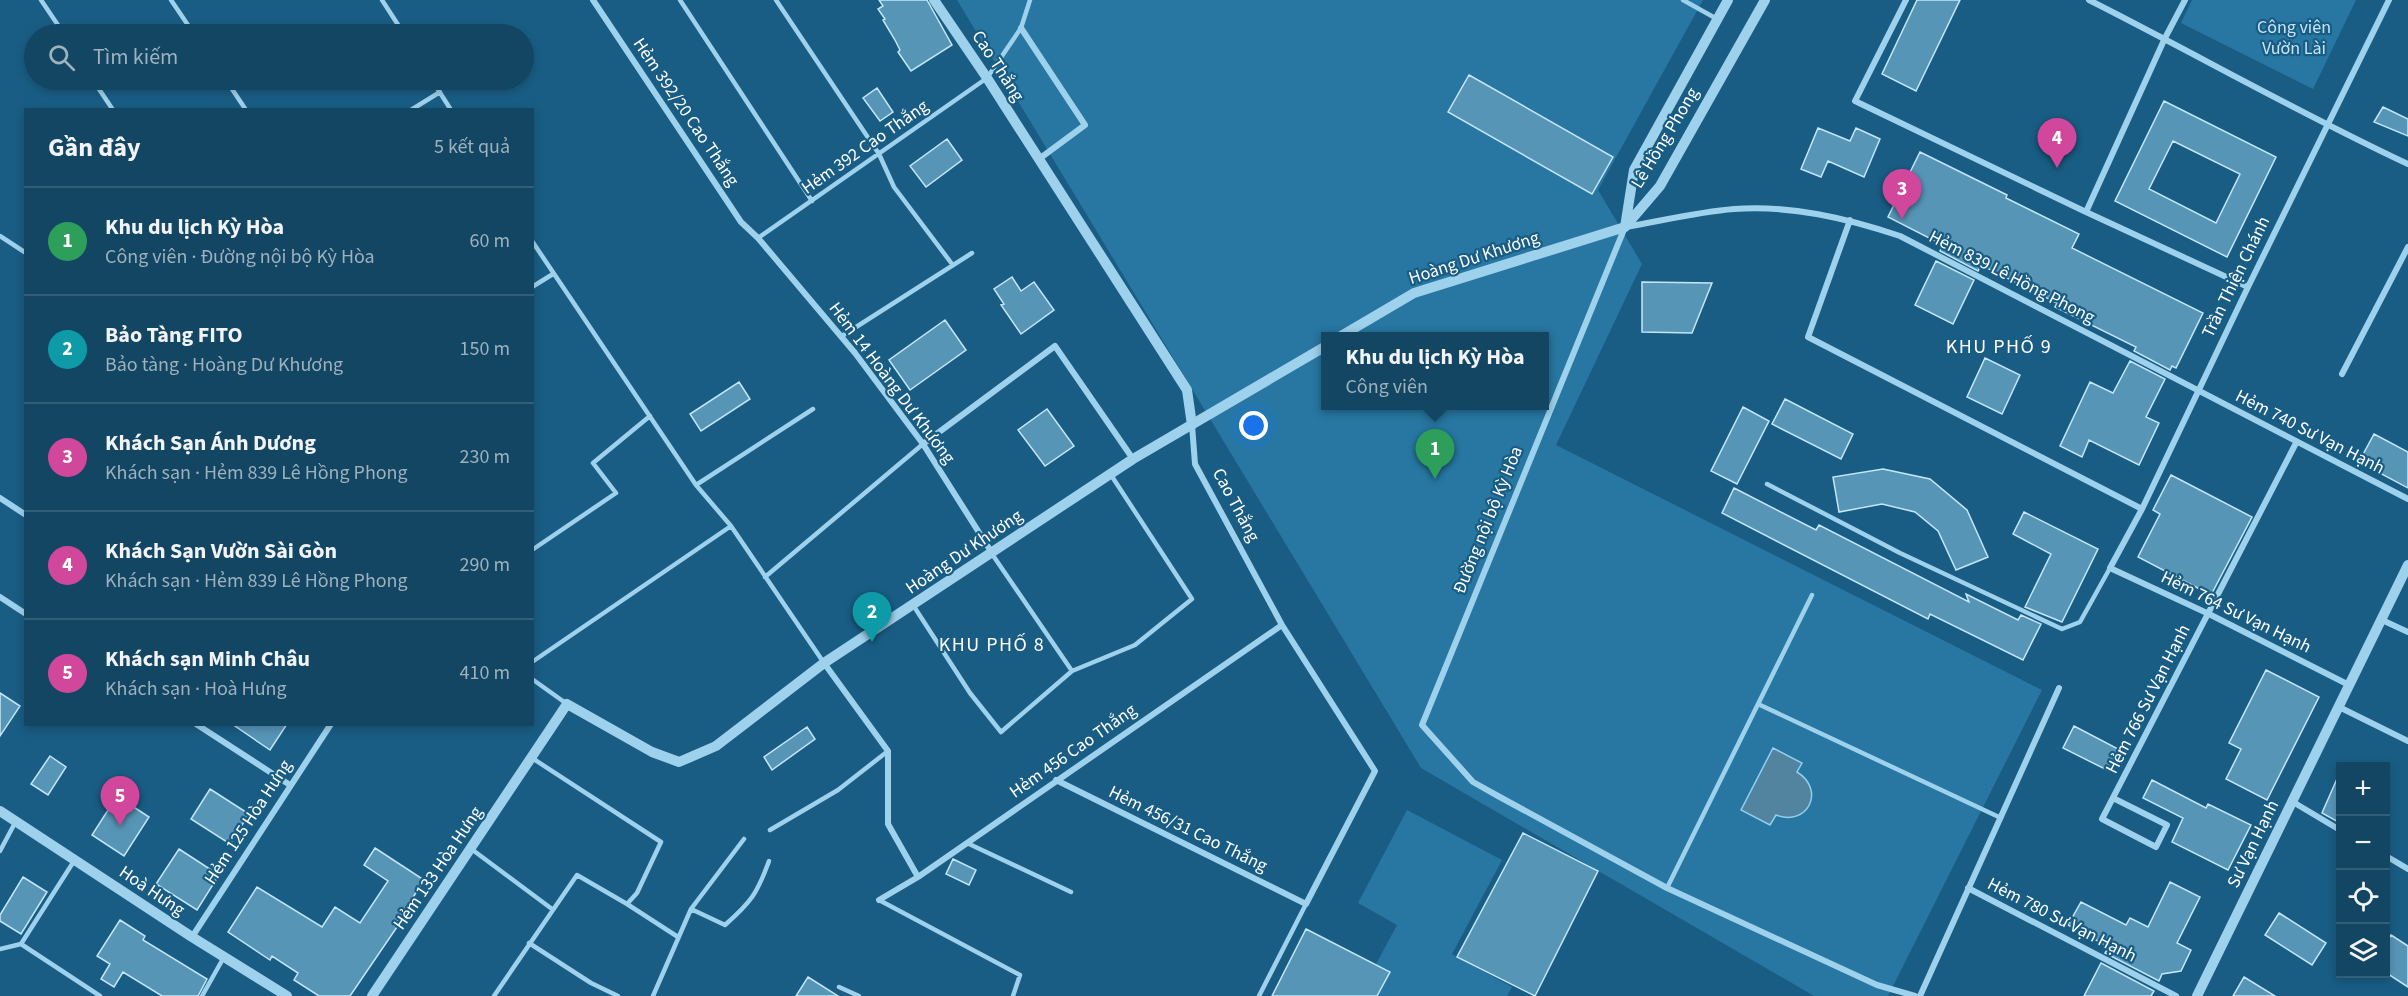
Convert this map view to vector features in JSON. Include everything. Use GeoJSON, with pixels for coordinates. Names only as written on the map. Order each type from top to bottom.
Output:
{"type":"FeatureCollection","features":[{"type":"Feature","properties":{"kind":"street","name":"Hẻm 392/20 Cao Thắng"},"geometry":{"type":"LineString","coordinates":[[593,0],[741,222],[758,238]]}},
{"type":"Feature","properties":{"kind":"street","name":"Cao Thắng"},"geometry":{"type":"LineString","coordinates":[[934,0],[987,78],[1186,390],[1195,464],[1282,625],[1375,771],[1306,904]]}},
{"type":"Feature","properties":{"kind":"street","name":"Lê Hồng Phong"},"geometry":{"type":"LineString","coordinates":[[1625,227],[1634,170],[1728,0]]}},
{"type":"Feature","properties":{"kind":"street","name":"Lê Hồng Phong"},"geometry":{"type":"LineString","coordinates":[[1625,227],[1660,186],[1765,0]]}},
{"type":"Feature","properties":{"kind":"street"},"geometry":{"type":"LineString","coordinates":[[1906,0],[1855,101],[2085,212],[2248,287]]}},
{"type":"Feature","properties":{"kind":"street"},"geometry":{"type":"LineString","coordinates":[[2089,0],[2165,38],[2327,126],[2408,164]]}},
{"type":"Feature","properties":{"kind":"street"},"geometry":{"type":"LineString","coordinates":[[2085,212],[2165,38],[2185,0]]}},
{"type":"Feature","properties":{"kind":"street","name":"Trần Thiện Chánh"},"geometry":{"type":"LineString","coordinates":[[2110,568],[2142,509],[2248,287],[2390,0]]}},
{"type":"Feature","properties":{"kind":"street"},"geometry":{"type":"LineString","coordinates":[[1021,28],[1085,125],[1039,159]]}},
{"type":"Feature","properties":{"kind":"street","name":"Hẻm 839 Lê Hồng Phong"},"geometry":{"type":"LineString","coordinates":[[1625,227],[1734,209],[1793,210],[1850,220],[1900,236],[2198,391]]}},
{"type":"Feature","properties":{"kind":"street"},"geometry":{"type":"LineString","coordinates":[[1850,220],[1808,337],[2142,509]]}},
{"type":"Feature","properties":{"kind":"street","name":"Hoàng Dư Khương"},"geometry":{"type":"LineString","coordinates":[[1348,332],[1414,293],[1625,227]]}},
{"type":"Feature","properties":{"kind":"street","name":"Đường nội bộ Kỳ Hòa"},"geometry":{"type":"LineString","coordinates":[[1625,227],[1422,725],[1473,782],[1667,888]]}},
{"type":"Feature","properties":{"kind":"street","name":"Hẻm 14 Hoàng Dư Khương"},"geometry":{"type":"LineString","coordinates":[[758,238],[842,336],[923,444],[992,553]]}},
{"type":"Feature","properties":{"kind":"street"},"geometry":{"type":"LineString","coordinates":[[2342,374],[2408,247]]}},
{"type":"Feature","properties":{"kind":"street"},"geometry":{"type":"LineString","coordinates":[[923,444],[1055,346],[1133,459]]}},
{"type":"Feature","properties":{"kind":"street","name":"Hoàng Dư Khương"},"geometry":{"type":"LineString","coordinates":[[567,704],[652,752],[679,762],[716,746],[824,663],[1133,459],[1321,349]]}},
{"type":"Feature","properties":{"kind":"street","name":"Hẻm 740 Sư Vạn Hạnh"},"geometry":{"type":"LineString","coordinates":[[2198,391],[2408,499]]}},
{"type":"Feature","properties":{"kind":"street","name":"Hẻm 766 Sư Vạn Hạnh"},"geometry":{"type":"LineString","coordinates":[[2113,798],[2167,825],[2156,847],[2102,819],[2296,443]]}},
{"type":"Feature","properties":{"kind":"street"},"geometry":{"type":"LineString","coordinates":[[0,498],[24,514]]}},
{"type":"Feature","properties":{"kind":"street","name":"Sư Vạn Hạnh"},"geometry":{"type":"LineString","coordinates":[[2198,996],[2408,565]]}},
{"type":"Feature","properties":{"kind":"street","name":"Hẻm 764 Sư Vạn Hạnh"},"geometry":{"type":"LineString","coordinates":[[2110,568],[2209,614],[2349,685]]}},
{"type":"Feature","properties":{"kind":"street"},"geometry":{"type":"LineString","coordinates":[[0,597],[24,613]]}},
{"type":"Feature","properties":{"kind":"street"},"geometry":{"type":"LineString","coordinates":[[2382,620],[2408,632]]}},
{"type":"Feature","properties":{"kind":"street","name":"Hẻm 456 Cao Thắng"},"geometry":{"type":"LineString","coordinates":[[879,900],[918,877],[1282,625]]}},
{"type":"Feature","properties":{"kind":"street"},"geometry":{"type":"LineString","coordinates":[[824,663],[888,752],[888,824],[918,877]]}},
{"type":"Feature","properties":{"kind":"street","name":"Hẻm 780 Sư Vạn Hạnh"},"geometry":{"type":"LineString","coordinates":[[2059,688],[1968,888],[2176,996]]}},
{"type":"Feature","properties":{"kind":"street","name":"Hẻm 133 Hòa Hưng"},"geometry":{"type":"LineString","coordinates":[[372,996],[567,704]]}},
{"type":"Feature","properties":{"kind":"street"},"geometry":{"type":"LineString","coordinates":[[2339,707],[2408,741]]}},
{"type":"Feature","properties":{"kind":"street"},"geometry":{"type":"LineString","coordinates":[[199,726],[290,785]]}},
{"type":"Feature","properties":{"kind":"street","name":"Hẻm 125 Hòa Hưng"},"geometry":{"type":"LineString","coordinates":[[192,937],[330,726]]}},
{"type":"Feature","properties":{"kind":"street","name":"Hẻm 456/31 Cao Thắng"},"geometry":{"type":"LineString","coordinates":[[1056,780],[1306,904]]}},
{"type":"Feature","properties":{"kind":"street"},"geometry":{"type":"LineString","coordinates":[[2293,802],[2336,828]]}},
{"type":"Feature","properties":{"kind":"street","name":"Hoà Hưng"},"geometry":{"type":"LineString","coordinates":[[0,811],[192,937],[287,996]]}},
{"type":"Feature","properties":{"kind":"street"},"geometry":{"type":"LineString","coordinates":[[2390,859],[2408,870]]}},
{"type":"Feature","properties":{"kind":"street"},"geometry":{"type":"LineString","coordinates":[[1667,888],[1877,985],[1915,996]]}},
{"type":"Feature","properties":{"kind":"street"},"geometry":{"type":"LineString","coordinates":[[1920,996],[1968,888]]}},
{"type":"Feature","properties":{"kind":"lane"},"geometry":{"type":"LineString","coordinates":[[41,0],[57,24]]}},
{"type":"Feature","properties":{"kind":"lane"},"geometry":{"type":"LineString","coordinates":[[171,0],[188,24]]}},
{"type":"Feature","properties":{"kind":"lane"},"geometry":{"type":"LineString","coordinates":[[382,0],[398,24]]}},
{"type":"Feature","properties":{"kind":"lane"},"geometry":{"type":"LineString","coordinates":[[680,0],[812,201]]}},
{"type":"Feature","properties":{"kind":"lane"},"geometry":{"type":"LineString","coordinates":[[776,0],[879,154],[894,187],[952,264]]}},
{"type":"Feature","properties":{"kind":"lane"},"geometry":{"type":"LineString","coordinates":[[987,78],[1021,28],[1030,0]]}},
{"type":"Feature","properties":{"kind":"lane"},"geometry":{"type":"LineString","coordinates":[[1683,0],[1717,19]]}},
{"type":"Feature","properties":{"kind":"lane","name":"Hẻm 392 Cao Thắng"},"geometry":{"type":"LineString","coordinates":[[758,238],[987,78]]}},
{"type":"Feature","properties":{"kind":"lane"},"geometry":{"type":"LineString","coordinates":[[100,90],[112,108]]}},
{"type":"Feature","properties":{"kind":"lane"},"geometry":{"type":"LineString","coordinates":[[233,90],[245,108]]}},
{"type":"Feature","properties":{"kind":"lane"},"geometry":{"type":"LineString","coordinates":[[414,108],[440,92],[450,108]]}},
{"type":"Feature","properties":{"kind":"lane"},"geometry":{"type":"LineString","coordinates":[[0,237],[24,252]]}},
{"type":"Feature","properties":{"kind":"lane"},"geometry":{"type":"LineString","coordinates":[[534,244],[696,485],[731,526],[824,663]]}},
{"type":"Feature","properties":{"kind":"lane"},"geometry":{"type":"LineString","coordinates":[[842,336],[972,253]]}},
{"type":"Feature","properties":{"kind":"lane"},"geometry":{"type":"LineString","coordinates":[[534,286],[553,274]]}},
{"type":"Feature","properties":{"kind":"lane"},"geometry":{"type":"LineString","coordinates":[[696,485],[813,409]]}},
{"type":"Feature","properties":{"kind":"lane"},"geometry":{"type":"LineString","coordinates":[[534,549],[616,493],[593,463],[650,416]]}},
{"type":"Feature","properties":{"kind":"lane"},"geometry":{"type":"LineString","coordinates":[[765,576],[923,444]]}},
{"type":"Feature","properties":{"kind":"lane"},"geometry":{"type":"LineString","coordinates":[[913,606],[970,693],[1001,732],[1072,671],[1136,645],[1192,599],[1111,475]]}},
{"type":"Feature","properties":{"kind":"lane"},"geometry":{"type":"LineString","coordinates":[[1767,484],[1900,553],[2062,629],[2080,622],[2110,568]]}},
{"type":"Feature","properties":{"kind":"lane"},"geometry":{"type":"LineString","coordinates":[[534,661],[731,526]]}},
{"type":"Feature","properties":{"kind":"lane"},"geometry":{"type":"LineString","coordinates":[[992,553],[1072,671]]}},
{"type":"Feature","properties":{"kind":"lane"},"geometry":{"type":"LineString","coordinates":[[1667,888],[1812,594]]}},
{"type":"Feature","properties":{"kind":"lane","name":"Hoàng Dư Khương"},"geometry":{"type":"LineString","coordinates":[[534,680],[567,704]]}},
{"type":"Feature","properties":{"kind":"lane"},"geometry":{"type":"LineString","coordinates":[[1758,704],[2001,818]]}},
{"type":"Feature","properties":{"kind":"lane"},"geometry":{"type":"LineString","coordinates":[[770,830],[838,789],[888,752]]}},
{"type":"Feature","properties":{"kind":"lane"},"geometry":{"type":"LineString","coordinates":[[531,758],[661,843],[637,892],[627,904]]}},
{"type":"Feature","properties":{"kind":"lane"},"geometry":{"type":"LineString","coordinates":[[0,851],[16,821]]}},
{"type":"Feature","properties":{"kind":"lane"},"geometry":{"type":"LineString","coordinates":[[653,996],[691,909],[744,839]]}},
{"type":"Feature","properties":{"kind":"lane"},"geometry":{"type":"LineString","coordinates":[[967,843],[1071,892]]}},
{"type":"Feature","properties":{"kind":"lane"},"geometry":{"type":"LineString","coordinates":[[470,848],[552,909]]}},
{"type":"Feature","properties":{"kind":"lane"},"geometry":{"type":"LineString","coordinates":[[21,945],[75,859]]}},
{"type":"Feature","properties":{"kind":"lane"},"geometry":{"type":"LineString","coordinates":[[691,909],[725,925],[752,900],[760,888],[769,861]]}},
{"type":"Feature","properties":{"kind":"lane"},"geometry":{"type":"LineString","coordinates":[[494,996],[576,875],[678,937]]}},
{"type":"Feature","properties":{"kind":"lane"},"geometry":{"type":"LineString","coordinates":[[879,900],[1020,975],[1013,996]]}},
{"type":"Feature","properties":{"kind":"lane"},"geometry":{"type":"LineString","coordinates":[[1259,996],[1306,904]]}},
{"type":"Feature","properties":{"kind":"lane"},"geometry":{"type":"LineString","coordinates":[[529,943],[591,983],[618,996]]}},
{"type":"Feature","properties":{"kind":"lane"},"geometry":{"type":"LineString","coordinates":[[0,949],[21,945],[100,996]]}},
{"type":"Feature","properties":{"kind":"lane"},"geometry":{"type":"LineString","coordinates":[[202,996],[224,957]]}},
{"type":"Feature","properties":{"kind":"lane"},"geometry":{"type":"LineString","coordinates":[[839,987],[859,996]]}},
{"type":"Feature","properties":{"kind":"green space"},"geometry":{"type":"Polygon","coordinates":[[[957,0],[1703,0],[1598,190],[1642,264],[1556,445],[2042,690],[1888,996],[1814,996],[1421,768],[957,0]]]}},
{"type":"Feature","properties":{"kind":"green space","name":"Công viên Vườn Lài"},"geometry":{"type":"Polygon","coordinates":[[[2192,0],[2356,0],[2313,89],[2181,23],[2192,0]]]}},
{"type":"Feature","properties":{"kind":"green space"},"geometry":{"type":"Polygon","coordinates":[[[1407,810],[1502,860],[1452,954],[1512,987],[1507,996],[1359,996],[1397,925],[1358,903],[1407,810]]]}},
{"type":"Feature","properties":{"kind":"shaded area"},"geometry":{"type":"Polygon","coordinates":[[[1773,748],[1802,763],[1797,772],[1806,780],[1812,797],[1809,805],[1797,816],[1776,815],[1770,825],[1741,810],[1773,748]]]}},
{"type":"Feature","properties":{"kind":"building"},"geometry":{"type":"Polygon","coordinates":[[[879,0],[927,0],[952,45],[911,71],[898,52],[900,50],[878,9],[883,6],[879,0]]]}},
{"type":"Feature","properties":{"kind":"building"},"geometry":{"type":"Polygon","coordinates":[[[1917,0],[1960,0],[1916,91],[1882,74],[1917,0]]]}},
{"type":"Feature","properties":{"kind":"building"},"geometry":{"type":"Polygon","coordinates":[[[1469,75],[1613,157],[1592,194],[1448,112],[1469,75]]]}},
{"type":"Feature","properties":{"kind":"building"},"geometry":{"type":"Polygon","coordinates":[[[877,88],[893,112],[880,121],[863,98],[877,88]]]}},
{"type":"Feature","properties":{"kind":"building"},"geometry":{"type":"Polygon","coordinates":[[[2164,101],[2276,157],[2227,257],[2115,201],[2164,101]],[[2173,141],[2149,189],[2216,223],[2240,174],[2173,141]]]}},
{"type":"Feature","properties":{"kind":"building"},"geometry":{"type":"Polygon","coordinates":[[[2383,107],[2408,119],[2408,136],[2374,122],[2383,107]]]}},
{"type":"Feature","properties":{"kind":"building"},"geometry":{"type":"Polygon","coordinates":[[[1818,128],[1850,141],[1856,128],[1880,139],[1864,177],[1828,161],[1821,177],[1801,169],[1818,128]]]}},
{"type":"Feature","properties":{"kind":"building"},"geometry":{"type":"Polygon","coordinates":[[[947,139],[962,160],[926,187],[910,166],[947,139]]]}},
{"type":"Feature","properties":{"kind":"building"},"geometry":{"type":"Polygon","coordinates":[[[1920,152],[2079,234],[2072,248],[2203,313],[2176,368],[2172,366],[2170,370],[2134,351],[2136,347],[2055,307],[2057,303],[1981,265],[1978,271],[1940,251],[1943,245],[1888,217],[1920,152]]]}},
{"type":"Feature","properties":{"kind":"building"},"geometry":{"type":"Polygon","coordinates":[[[1936,261],[1974,280],[1953,324],[1915,305],[1936,261]]]}},
{"type":"Feature","properties":{"kind":"building"},"geometry":{"type":"Polygon","coordinates":[[[1012,277],[1021,291],[1034,282],[1054,310],[1021,334],[1001,305],[1004,304],[994,289],[1012,277]]]}},
{"type":"Feature","properties":{"kind":"building"},"geometry":{"type":"Polygon","coordinates":[[[1642,282],[1712,283],[1692,333],[1642,332],[1642,282]]]}},
{"type":"Feature","properties":{"kind":"building"},"geometry":{"type":"Polygon","coordinates":[[[945,320],[966,350],[910,390],[889,360],[945,320]]]}},
{"type":"Feature","properties":{"kind":"building"},"geometry":{"type":"Polygon","coordinates":[[[1985,358],[2020,375],[2002,414],[1967,397],[1985,358]]]}},
{"type":"Feature","properties":{"kind":"building"},"geometry":{"type":"Polygon","coordinates":[[[2130,361],[2165,379],[2146,417],[2159,423],[2139,465],[2089,440],[2082,457],[2060,446],[2090,382],[2113,393],[2130,361]]]}},
{"type":"Feature","properties":{"kind":"building"},"geometry":{"type":"Polygon","coordinates":[[[739,382],[750,399],[701,431],[690,414],[739,382]]]}},
{"type":"Feature","properties":{"kind":"building"},"geometry":{"type":"Polygon","coordinates":[[[1785,399],[1853,434],[1841,459],[1772,424],[1785,399]]]}},
{"type":"Feature","properties":{"kind":"building"},"geometry":{"type":"Polygon","coordinates":[[[1743,407],[1769,421],[1737,484],[1711,471],[1743,407]]]}},
{"type":"Feature","properties":{"kind":"building"},"geometry":{"type":"Polygon","coordinates":[[[1047,409],[1074,446],[1045,466],[1018,430],[1047,409]]]}},
{"type":"Feature","properties":{"kind":"building"},"geometry":{"type":"Polygon","coordinates":[[[2374,434],[2408,452],[2408,488],[2359,462],[2374,434]]]}},
{"type":"Feature","properties":{"kind":"building"},"geometry":{"type":"Polygon","coordinates":[[[1883,469],[1930,479],[1967,510],[1988,557],[1956,570],[1938,531],[1915,512],[1882,504],[1839,512],[1833,477],[1883,469]]]}},
{"type":"Feature","properties":{"kind":"building"},"geometry":{"type":"Polygon","coordinates":[[[2171,475],[2252,517],[2211,595],[2138,557],[2160,514],[2153,510],[2171,475]]]}},
{"type":"Feature","properties":{"kind":"building"},"geometry":{"type":"Polygon","coordinates":[[[1734,488],[1816,530],[1819,525],[1969,602],[1966,594],[2018,620],[2021,615],[2041,624],[2023,660],[1930,614],[1928,619],[1722,513],[1734,488]]]}},
{"type":"Feature","properties":{"kind":"building"},"geometry":{"type":"Polygon","coordinates":[[[2024,512],[2098,549],[2062,622],[2025,607],[2051,554],[2013,534],[2024,512]]]}},
{"type":"Feature","properties":{"kind":"building"},"geometry":{"type":"Polygon","coordinates":[[[2266,670],[2319,697],[2267,800],[2226,779],[2241,749],[2229,743],[2266,670]]]}},
{"type":"Feature","properties":{"kind":"building"},"geometry":{"type":"Polygon","coordinates":[[[0,693],[20,706],[0,736],[0,693]]]}},
{"type":"Feature","properties":{"kind":"building"},"geometry":{"type":"Polygon","coordinates":[[[235,726],[286,726],[270,750],[235,726]]]}},
{"type":"Feature","properties":{"kind":"building"},"geometry":{"type":"Polygon","coordinates":[[[2074,726],[2120,750],[2109,771],[2063,748],[2074,726]]]}},
{"type":"Feature","properties":{"kind":"building"},"geometry":{"type":"Polygon","coordinates":[[[807,727],[815,739],[772,770],[764,757],[807,727]]]}},
{"type":"Feature","properties":{"kind":"building"},"geometry":{"type":"Polygon","coordinates":[[[50,756],[66,767],[48,795],[31,784],[50,756]]]}},
{"type":"Feature","properties":{"kind":"building"},"geometry":{"type":"Polygon","coordinates":[[[2152,780],[2206,808],[2208,804],[2251,825],[2228,870],[2172,842],[2183,818],[2143,798],[2152,780]]]}},
{"type":"Feature","properties":{"kind":"building"},"geometry":{"type":"Polygon","coordinates":[[[2336,781],[2336,821],[2322,813],[2336,781]]]}},
{"type":"Feature","properties":{"kind":"building"},"geometry":{"type":"Polygon","coordinates":[[[210,789],[249,814],[230,844],[191,819],[210,789]]]}},
{"type":"Feature","properties":{"kind":"building"},"geometry":{"type":"Polygon","coordinates":[[[117,796],[149,817],[124,856],[92,835],[117,796]]]}},
{"type":"Feature","properties":{"kind":"building"},"geometry":{"type":"Polygon","coordinates":[[[1523,833],[1598,871],[1535,996],[1457,957],[1523,833]]]}},
{"type":"Feature","properties":{"kind":"building"},"geometry":{"type":"Polygon","coordinates":[[[375,848],[424,880],[395,926],[397,927],[350,996],[319,996],[294,980],[298,973],[272,956],[270,960],[228,932],[257,887],[322,927],[335,907],[360,923],[388,881],[364,865],[375,848]]]}},
{"type":"Feature","properties":{"kind":"building"},"geometry":{"type":"Polygon","coordinates":[[[179,849],[219,875],[197,910],[156,884],[179,849]]]}},
{"type":"Feature","properties":{"kind":"building"},"geometry":{"type":"Polygon","coordinates":[[[953,859],[976,870],[969,885],[946,874],[953,859]]]}},
{"type":"Feature","properties":{"kind":"building"},"geometry":{"type":"Polygon","coordinates":[[[23,877],[47,892],[21,934],[0,921],[0,915],[23,877]]]}},
{"type":"Feature","properties":{"kind":"building"},"geometry":{"type":"Polygon","coordinates":[[[2170,882],[2200,897],[2177,943],[2191,950],[2181,971],[2162,974],[2159,981],[2105,953],[2109,947],[2068,925],[2081,902],[2126,925],[2130,918],[2148,927],[2170,882]]]}},
{"type":"Feature","properties":{"kind":"building"},"geometry":{"type":"Polygon","coordinates":[[[2279,913],[2326,943],[2312,965],[2265,935],[2279,913]]]}},
{"type":"Feature","properties":{"kind":"building"},"geometry":{"type":"Polygon","coordinates":[[[120,920],[145,936],[143,940],[207,979],[198,996],[162,996],[123,972],[114,987],[101,979],[110,964],[97,956],[120,920]]]}},
{"type":"Feature","properties":{"kind":"building"},"geometry":{"type":"Polygon","coordinates":[[[1306,929],[1390,972],[1377,996],[1272,996],[1306,929]]]}},
{"type":"Feature","properties":{"kind":"building"},"geometry":{"type":"Polygon","coordinates":[[[2390,936],[2408,946],[2408,987],[2390,975],[2390,936]]]}},
{"type":"Feature","properties":{"kind":"building"},"geometry":{"type":"Polygon","coordinates":[[[2101,963],[2154,991],[2151,996],[2084,996],[2101,963]]]}},
{"type":"Feature","properties":{"kind":"building"},"geometry":{"type":"Polygon","coordinates":[[[808,977],[838,996],[796,996],[808,977]]]}},
{"type":"Feature","properties":{"kind":"building"},"geometry":{"type":"Polygon","coordinates":[[[2244,977],[2275,996],[2233,996],[2244,977]]]}},
{"type":"Feature","properties":{"kind":"place","name":"Khách Sạn Vườn Sài Gòn"},"geometry":{"type":"Point","coordinates":[2057,168]}},
{"type":"Feature","properties":{"kind":"place","name":"Khách Sạn Ánh Dương"},"geometry":{"type":"Point","coordinates":[1902,219]}},
{"type":"Feature","properties":{"kind":"place","name":"Khu du lịch Kỳ Hòa"},"geometry":{"type":"Point","coordinates":[1435,479]}},
{"type":"Feature","properties":{"kind":"place","name":"Bảo Tàng FITO"},"geometry":{"type":"Point","coordinates":[872,642]}},
{"type":"Feature","properties":{"kind":"place","name":"Khách sạn Minh Châu"},"geometry":{"type":"Point","coordinates":[120,826]}},
{"type":"Feature","properties":{"kind":"district","name":"KHU PHỐ 9"},"geometry":{"type":"Point","coordinates":[1999,347]}},
{"type":"Feature","properties":{"kind":"district","name":"KHU PHỐ 8"},"geometry":{"type":"Point","coordinates":[992,645]}}]}
